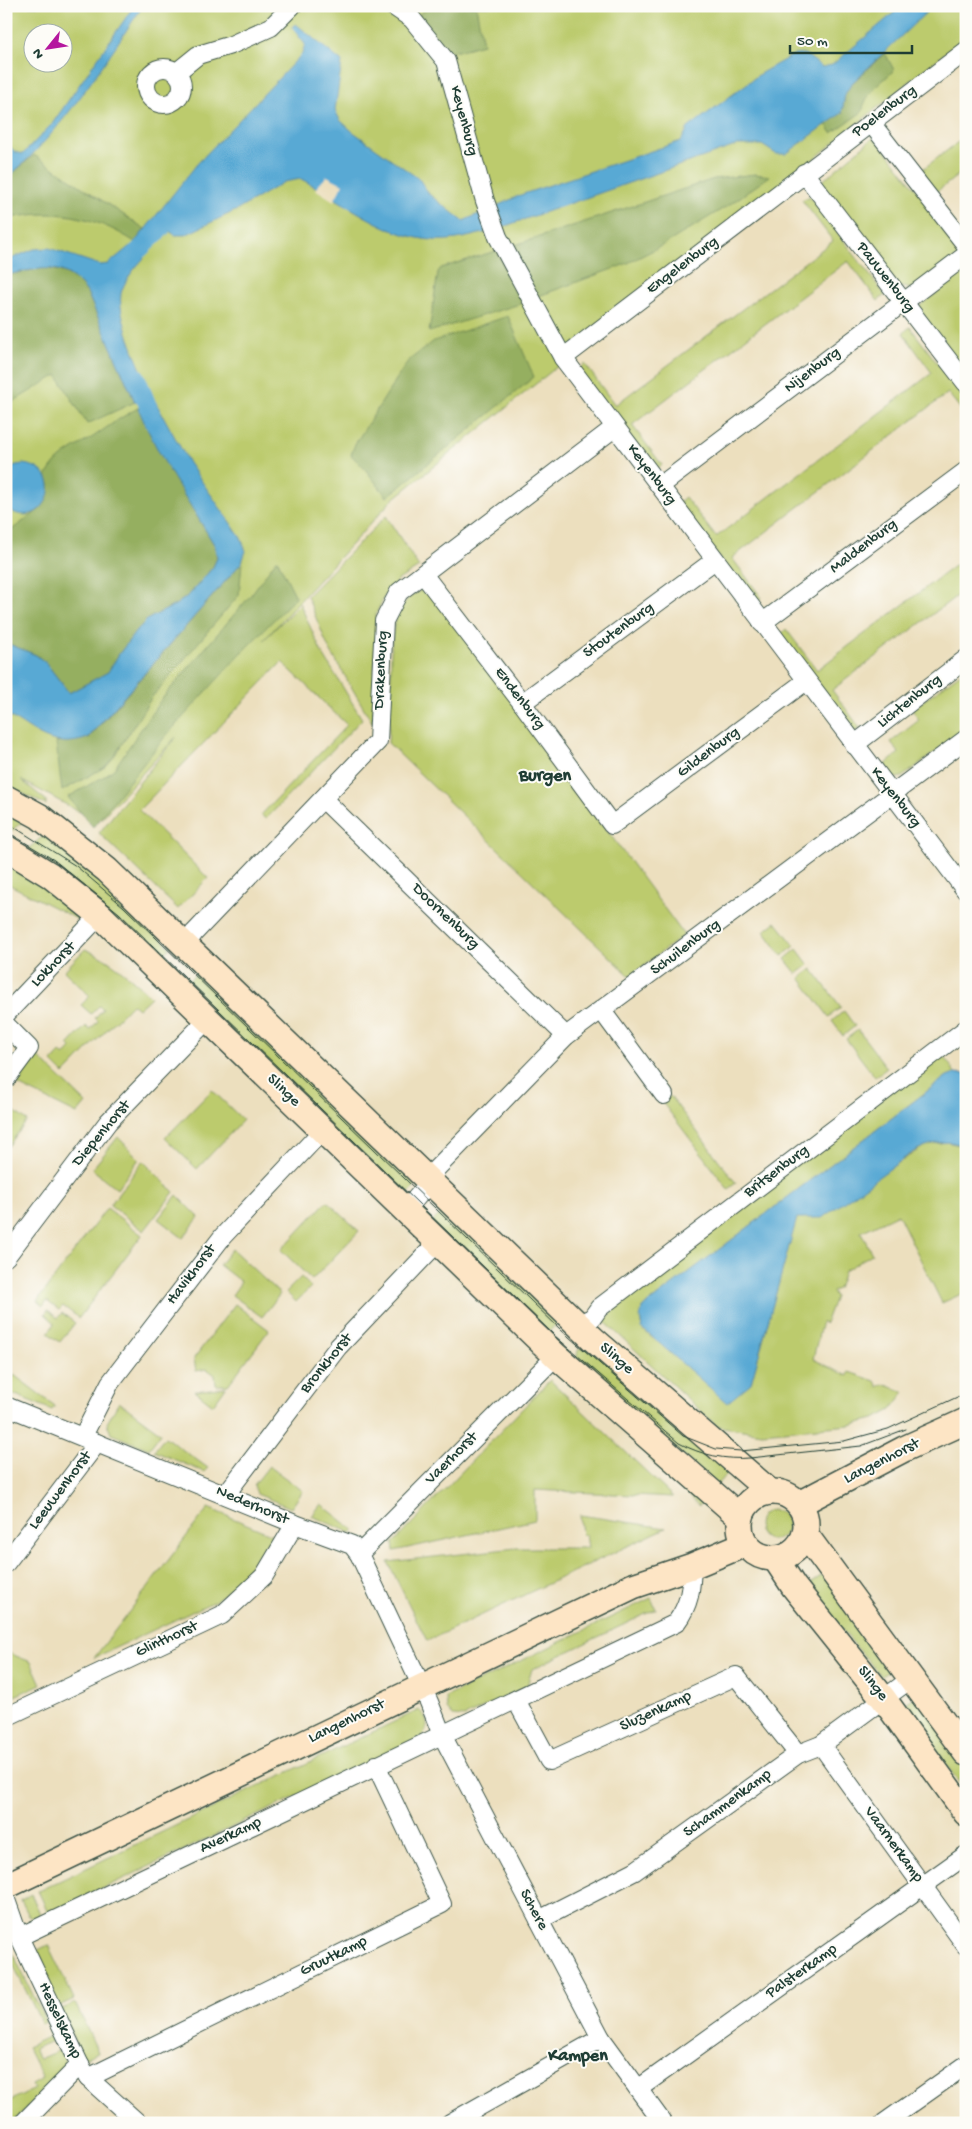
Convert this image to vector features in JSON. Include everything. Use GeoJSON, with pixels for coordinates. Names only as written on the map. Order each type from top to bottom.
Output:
{"type":"FeatureCollection","features":[{"type":"Feature","properties":{"kind":"main road","name":"Slinge"},"geometry":{"type":"LineString","coordinates":[[6,798],[39,816],[107,870],[431,1181],[769,1491]]}},
{"type":"Feature","properties":{"kind":"main road","name":"Slinge"},"geometry":{"type":"LineString","coordinates":[[6,848],[50,875],[100,915],[438,1242],[551,1360],[740,1517]]}},
{"type":"Feature","properties":{"kind":"main road"},"geometry":{"type":"LineString","coordinates":[[160,973],[186,945]]}},
{"type":"Feature","properties":{"kind":"main road","name":"Langenhorst"},"geometry":{"type":"LineString","coordinates":[[799,1504],[904,1449],[966,1421]]}},
{"type":"Feature","properties":{"kind":"main road"},"geometry":{"type":"LineString","coordinates":[[769,1491],[786,1494],[799,1504],[806,1518],[805,1534],[795,1549],[788,1555],[775,1558],[758,1555],[745,1544],[740,1531],[740,1517],[745,1506],[753,1498],[769,1491]]}},
{"type":"Feature","properties":{"kind":"main road"},"geometry":{"type":"LineString","coordinates":[[805,1534],[966,1753]]}},
{"type":"Feature","properties":{"kind":"main road","name":"Langenhorst"},"geometry":{"type":"LineString","coordinates":[[6,1886],[633,1586],[692,1577],[745,1544]]}},
{"type":"Feature","properties":{"kind":"main road","name":"Slinge"},"geometry":{"type":"LineString","coordinates":[[775,1558],[794,1587],[883,1698],[966,1812]]}},
{"type":"Feature","properties":{"kind":"street"},"geometry":{"type":"LineString","coordinates":[[177,72],[198,56],[231,45],[271,27],[292,6]]}},
{"type":"Feature","properties":{"kind":"street","name":"Keyenburg"},"geometry":{"type":"LineString","coordinates":[[393,6],[410,13],[446,61],[485,201],[498,238],[562,358],[966,891]]}},
{"type":"Feature","properties":{"kind":"street","name":"Poelenburg"},"geometry":{"type":"LineString","coordinates":[[804,173],[966,51]]}},
{"type":"Feature","properties":{"kind":"street"},"geometry":{"type":"LineString","coordinates":[[871,123],[966,245]]}},
{"type":"Feature","properties":{"kind":"street","name":"Pauwenburg"},"geometry":{"type":"LineString","coordinates":[[804,173],[966,384]]}},
{"type":"Feature","properties":{"kind":"street","name":"Engelenburg"},"geometry":{"type":"LineString","coordinates":[[562,358],[804,173]]}},
{"type":"Feature","properties":{"kind":"street","name":"Nijenburg"},"geometry":{"type":"LineString","coordinates":[[660,486],[966,255]]}},
{"type":"Feature","properties":{"kind":"street","name":"Drakenburg"},"geometry":{"type":"LineString","coordinates":[[186,945],[194,934],[378,741],[384,621],[399,592],[614,428]]}},
{"type":"Feature","properties":{"kind":"street","name":"Maldenburg"},"geometry":{"type":"LineString","coordinates":[[762,623],[966,470]]}},
{"type":"Feature","properties":{"kind":"street","name":"Stoutenburg"},"geometry":{"type":"LineString","coordinates":[[522,702],[715,560]]}},
{"type":"Feature","properties":{"kind":"street","name":"Endenburg"},"geometry":{"type":"LineString","coordinates":[[423,574],[522,702],[612,825]]}},
{"type":"Feature","properties":{"kind":"street","name":"Lichtenburg"},"geometry":{"type":"LineString","coordinates":[[854,745],[966,659]]}},
{"type":"Feature","properties":{"kind":"street","name":"Gildenburg"},"geometry":{"type":"LineString","coordinates":[[612,825],[806,681]]}},
{"type":"Feature","properties":{"kind":"street","name":"Schuilenburg"},"geometry":{"type":"LineString","coordinates":[[431,1181],[436,1169],[566,1036],[966,739]]}},
{"type":"Feature","properties":{"kind":"street","name":"Doornenburg"},"geometry":{"type":"LineString","coordinates":[[323,799],[566,1036]]}},
{"type":"Feature","properties":{"kind":"street","name":"Lokhorst"},"geometry":{"type":"LineString","coordinates":[[6,1014],[100,915]]}},
{"type":"Feature","properties":{"kind":"street"},"geometry":{"type":"LineString","coordinates":[[602,1011],[664,1095]]}},
{"type":"Feature","properties":{"kind":"street","name":"Diepenhorst"},"geometry":{"type":"LineString","coordinates":[[6,1257],[108,1122],[208,1019]]}},
{"type":"Feature","properties":{"kind":"street"},"geometry":{"type":"LineString","coordinates":[[6,1025],[29,1048],[6,1079]]}},
{"type":"Feature","properties":{"kind":"street","name":"Britsenburg"},"geometry":{"type":"LineString","coordinates":[[585,1321],[966,1029]]}},
{"type":"Feature","properties":{"kind":"street","name":"Havikhorst"},"geometry":{"type":"LineString","coordinates":[[90,1440],[110,1383],[223,1236],[323,1130]]}},
{"type":"Feature","properties":{"kind":"street"},"geometry":{"type":"LineString","coordinates":[[405,1211],[431,1181]]}},
{"type":"Feature","properties":{"kind":"street","name":"Bronkhorst"},"geometry":{"type":"LineString","coordinates":[[226,1494],[338,1347],[438,1242]]}},
{"type":"Feature","properties":{"kind":"street","name":"Vaerhorst"},"geometry":{"type":"LineString","coordinates":[[359,1554],[551,1360]]}},
{"type":"Feature","properties":{"kind":"street","name":"Nederhorst"},"geometry":{"type":"LineString","coordinates":[[6,1406],[226,1494],[295,1524],[352,1545],[359,1554]]}},
{"type":"Feature","properties":{"kind":"street","name":"Leeuwenhorst"},"geometry":{"type":"LineString","coordinates":[[6,1563],[90,1440]]}},
{"type":"Feature","properties":{"kind":"street","name":"Glinthorst"},"geometry":{"type":"LineString","coordinates":[[6,1717],[222,1615],[264,1576],[295,1524]]}},
{"type":"Feature","properties":{"kind":"street"},"geometry":{"type":"LineString","coordinates":[[359,1554],[421,1686]]}},
{"type":"Feature","properties":{"kind":"street"},"geometry":{"type":"LineString","coordinates":[[442,1735],[676,1623],[685,1610],[692,1577]]}},
{"type":"Feature","properties":{"kind":"street","name":"Sluzenkamp"},"geometry":{"type":"LineString","coordinates":[[516,1700],[549,1761],[736,1676],[798,1754]]}},
{"type":"Feature","properties":{"kind":"street","name":"Schammenkamp"},"geometry":{"type":"LineString","coordinates":[[539,1920],[635,1871],[798,1754],[821,1745],[912,1678]]}},
{"type":"Feature","properties":{"kind":"street","name":"Schere"},"geometry":{"type":"LineString","coordinates":[[421,1686],[442,1735],[601,2038],[663,2123]]}},
{"type":"Feature","properties":{"kind":"street","name":"Averkamp"},"geometry":{"type":"LineString","coordinates":[[19,1937],[442,1735]]}},
{"type":"Feature","properties":{"kind":"street","name":"Vaarnerkamp"},"geometry":{"type":"LineString","coordinates":[[821,1745],[966,1946]]}},
{"type":"Feature","properties":{"kind":"street","name":"Gruutkamp"},"geometry":{"type":"LineString","coordinates":[[84,2072],[442,1904],[376,1765]]}},
{"type":"Feature","properties":{"kind":"street","name":"Palsterkamp"},"geometry":{"type":"LineString","coordinates":[[638,2089],[966,1855]]}},
{"type":"Feature","properties":{"kind":"street","name":"Hesselskamp"},"geometry":{"type":"LineString","coordinates":[[6,1900],[19,1937],[84,2072],[138,2123]]}},
{"type":"Feature","properties":{"kind":"street"},"geometry":{"type":"LineString","coordinates":[[450,2123],[601,2038]]}},
{"type":"Feature","properties":{"kind":"street"},"geometry":{"type":"LineString","coordinates":[[884,2123],[966,2065]]}},
{"type":"Feature","properties":{"kind":"street"},"geometry":{"type":"LineString","coordinates":[[23,2123],[84,2072]]}},
{"type":"Feature","properties":{"kind":"green space"},"geometry":{"type":"Polygon","coordinates":[[[6,6],[966,6],[966,36],[391,501],[264,640],[300,604],[321,651],[362,719],[266,819],[261,815],[347,725],[282,662],[139,810],[208,878],[178,909],[99,833],[176,737],[98,822],[21,780],[46,800],[46,805],[6,785],[6,6]]]}},
{"type":"Feature","properties":{"kind":"green space"},"geometry":{"type":"Polygon","coordinates":[[[426,6],[476,6],[483,44],[458,51],[444,51],[417,18],[426,6]]]}},
{"type":"Feature","properties":{"kind":"green space"},"geometry":{"type":"Polygon","coordinates":[[[885,53],[894,70],[866,99],[862,112],[832,133],[826,124],[842,113],[845,94],[852,83],[885,53]]]}},
{"type":"Feature","properties":{"kind":"green space"},"geometry":{"type":"Polygon","coordinates":[[[875,136],[964,252],[913,289],[897,286],[820,183],[875,136]]]}},
{"type":"Feature","properties":{"kind":"green space"},"geometry":{"type":"Polygon","coordinates":[[[966,136],[966,169],[935,193],[919,172],[966,136]]]}},
{"type":"Feature","properties":{"kind":"green space"},"geometry":{"type":"Polygon","coordinates":[[[34,155],[145,229],[135,242],[104,225],[73,216],[41,214],[6,219],[6,179],[34,155]]]}},
{"type":"Feature","properties":{"kind":"green space"},"geometry":{"type":"Polygon","coordinates":[[[755,174],[770,176],[729,205],[665,244],[626,264],[536,297],[509,247],[714,179],[755,174]]]}},
{"type":"Feature","properties":{"kind":"green space"},"geometry":{"type":"Polygon","coordinates":[[[810,196],[885,295],[878,301],[848,261],[632,425],[662,465],[655,471],[578,370],[585,364],[615,405],[833,241],[802,200],[810,196]]]}},
{"type":"Feature","properties":{"kind":"green space"},"geometry":{"type":"Polygon","coordinates":[[[496,251],[523,303],[429,332],[438,272],[441,268],[496,251]]]}},
{"type":"Feature","properties":{"kind":"green space"},"geometry":{"type":"Polygon","coordinates":[[[43,268],[68,274],[87,292],[135,402],[87,424],[57,375],[6,406],[6,275],[43,268]]]}},
{"type":"Feature","properties":{"kind":"green space"},"geometry":{"type":"Polygon","coordinates":[[[966,270],[966,372],[917,308],[966,270]]]}},
{"type":"Feature","properties":{"kind":"green space"},"geometry":{"type":"Polygon","coordinates":[[[508,316],[534,377],[387,497],[365,469],[351,455],[355,444],[408,361],[434,341],[508,316]]]}},
{"type":"Feature","properties":{"kind":"green space"},"geometry":{"type":"Polygon","coordinates":[[[910,327],[966,401],[966,416],[948,393],[732,558],[762,598],[754,603],[677,504],[685,497],[716,537],[932,373],[903,333],[910,327]]]}},
{"type":"Feature","properties":{"kind":"green space"},"geometry":{"type":"Polygon","coordinates":[[[138,408],[165,461],[215,546],[217,558],[213,567],[190,594],[177,604],[148,619],[119,654],[109,672],[69,693],[46,663],[36,655],[6,643],[6,534],[40,509],[49,484],[46,477],[50,469],[61,457],[138,408]]]}},
{"type":"Feature","properties":{"kind":"green space"},"geometry":{"type":"Polygon","coordinates":[[[386,516],[419,567],[398,580],[384,597],[376,614],[373,724],[328,647],[307,596],[386,516]]]}},
{"type":"Feature","properties":{"kind":"green space"},"geometry":{"type":"Polygon","coordinates":[[[966,557],[966,589],[832,690],[860,728],[853,733],[780,635],[786,629],[817,670],[966,557]]]}},
{"type":"Feature","properties":{"kind":"green space"},"geometry":{"type":"Polygon","coordinates":[[[277,559],[296,597],[244,650],[164,738],[93,827],[68,797],[114,769],[160,701],[250,596],[277,559]]]}},
{"type":"Feature","properties":{"kind":"green space"},"geometry":{"type":"Polygon","coordinates":[[[242,562],[239,595],[152,697],[113,758],[105,767],[62,791],[56,742],[89,738],[242,562]]]}},
{"type":"Feature","properties":{"kind":"green space"},"geometry":{"type":"Polygon","coordinates":[[[429,588],[684,935],[630,976],[388,743],[393,631],[397,616],[404,604],[414,594],[429,588]]]}},
{"type":"Feature","properties":{"kind":"green space"},"geometry":{"type":"Polygon","coordinates":[[[966,669],[966,729],[902,777],[892,778],[885,774],[880,769],[899,753],[891,742],[919,720],[912,709],[966,669]]]}},
{"type":"Feature","properties":{"kind":"green space"},"geometry":{"type":"Polygon","coordinates":[[[6,804],[27,817],[6,836],[6,804]]]}},
{"type":"Feature","properties":{"kind":"green space"},"geometry":{"type":"Polygon","coordinates":[[[48,832],[103,874],[170,948],[163,956],[152,957],[24,852],[48,832]]]}},
{"type":"Feature","properties":{"kind":"green space"},"geometry":{"type":"Polygon","coordinates":[[[17,859],[82,906],[81,921],[6,883],[6,868],[17,859]]]}},
{"type":"Feature","properties":{"kind":"green space"},"geometry":{"type":"Polygon","coordinates":[[[776,922],[795,946],[782,956],[764,931],[776,922]]]}},
{"type":"Feature","properties":{"kind":"green space"},"geometry":{"type":"Polygon","coordinates":[[[85,949],[112,964],[151,997],[138,1009],[132,1004],[64,1074],[52,1062],[60,1053],[64,1056],[71,1048],[68,1045],[86,1026],[90,1030],[98,1021],[95,1018],[103,1009],[99,1006],[91,1014],[81,1005],[90,996],[64,971],[85,949]]]}},
{"type":"Feature","properties":{"kind":"green space"},"geometry":{"type":"Polygon","coordinates":[[[797,949],[809,965],[797,974],[785,959],[797,949]]]}},
{"type":"Feature","properties":{"kind":"green space"},"geometry":{"type":"Polygon","coordinates":[[[202,968],[417,1175],[416,1186],[408,1194],[396,1196],[181,988],[202,968]]]}},
{"type":"Feature","properties":{"kind":"green space"},"geometry":{"type":"Polygon","coordinates":[[[812,969],[841,1007],[829,1017],[800,978],[812,969]]]}},
{"type":"Feature","properties":{"kind":"green space"},"geometry":{"type":"Polygon","coordinates":[[[844,1011],[855,1026],[843,1036],[832,1021],[844,1011]]]}},
{"type":"Feature","properties":{"kind":"green space"},"geometry":{"type":"Polygon","coordinates":[[[858,1030],[887,1068],[875,1077],[846,1039],[858,1030]]]}},
{"type":"Feature","properties":{"kind":"green space"},"geometry":{"type":"Polygon","coordinates":[[[29,1048],[86,1103],[77,1114],[6,1079],[29,1048]]]}},
{"type":"Feature","properties":{"kind":"green space"},"geometry":{"type":"Polygon","coordinates":[[[942,1052],[955,1073],[947,1076],[642,1308],[640,1317],[642,1327],[660,1343],[692,1359],[751,1383],[797,1217],[886,1171],[926,1145],[947,1142],[966,1147],[966,1282],[963,1284],[966,1292],[942,1303],[898,1214],[861,1232],[872,1254],[844,1271],[838,1289],[832,1291],[835,1297],[825,1324],[822,1321],[813,1359],[848,1376],[849,1372],[875,1381],[878,1387],[883,1384],[904,1393],[891,1410],[874,1419],[850,1425],[762,1433],[717,1426],[604,1321],[613,1312],[609,1305],[942,1052]]]}},
{"type":"Feature","properties":{"kind":"green space"},"geometry":{"type":"Polygon","coordinates":[[[212,1090],[243,1120],[197,1169],[165,1138],[212,1090]]]}},
{"type":"Feature","properties":{"kind":"green space"},"geometry":{"type":"Polygon","coordinates":[[[670,1096],[736,1183],[728,1189],[662,1102],[670,1096]]]}},
{"type":"Feature","properties":{"kind":"green space"},"geometry":{"type":"Polygon","coordinates":[[[6,1105],[27,1121],[6,1149],[6,1105]]]}},
{"type":"Feature","properties":{"kind":"green space"},"geometry":{"type":"Polygon","coordinates":[[[118,1137],[139,1159],[117,1189],[92,1169],[118,1137]]]}},
{"type":"Feature","properties":{"kind":"green space"},"geometry":{"type":"Polygon","coordinates":[[[143,1161],[174,1192],[144,1231],[110,1205],[143,1161]]]}},
{"type":"Feature","properties":{"kind":"green space"},"geometry":{"type":"Polygon","coordinates":[[[177,1195],[199,1217],[183,1238],[158,1219],[177,1195]]]}},
{"type":"Feature","properties":{"kind":"green space"},"geometry":{"type":"Polygon","coordinates":[[[327,1201],[359,1231],[312,1280],[281,1250],[327,1201]]]}},
{"type":"Feature","properties":{"kind":"green space"},"geometry":{"type":"Polygon","coordinates":[[[449,1205],[563,1317],[543,1338],[428,1226],[449,1205]]]}},
{"type":"Feature","properties":{"kind":"green space"},"geometry":{"type":"Polygon","coordinates":[[[107,1208],[142,1235],[79,1318],[63,1306],[59,1310],[47,1301],[43,1306],[37,1301],[107,1208]]]}},
{"type":"Feature","properties":{"kind":"green space"},"geometry":{"type":"Polygon","coordinates":[[[232,1249],[280,1294],[262,1317],[232,1295],[241,1282],[219,1265],[232,1249]]]}},
{"type":"Feature","properties":{"kind":"green space"},"geometry":{"type":"Polygon","coordinates":[[[301,1277],[311,1287],[296,1302],[286,1292],[301,1277]]]}},
{"type":"Feature","properties":{"kind":"green space"},"geometry":{"type":"Polygon","coordinates":[[[235,1304],[269,1330],[228,1385],[216,1385],[215,1375],[207,1369],[196,1371],[194,1358],[235,1304]]]}},
{"type":"Feature","properties":{"kind":"green space"},"geometry":{"type":"Polygon","coordinates":[[[48,1310],[58,1318],[62,1313],[75,1323],[60,1342],[48,1333],[55,1323],[45,1314],[48,1310]]]}},
{"type":"Feature","properties":{"kind":"green space"},"geometry":{"type":"Polygon","coordinates":[[[588,1345],[733,1467],[717,1486],[576,1360],[578,1350],[588,1345]]]}},
{"type":"Feature","properties":{"kind":"green space"},"geometry":{"type":"Polygon","coordinates":[[[14,1375],[55,1406],[52,1410],[6,1391],[6,1385],[14,1375]]]}},
{"type":"Feature","properties":{"kind":"green space"},"geometry":{"type":"Polygon","coordinates":[[[550,1380],[673,1497],[535,1490],[535,1520],[394,1551],[393,1543],[550,1380]]]}},
{"type":"Feature","properties":{"kind":"green space"},"geometry":{"type":"Polygon","coordinates":[[[226,1387],[213,1405],[195,1391],[226,1387]]]}},
{"type":"Feature","properties":{"kind":"green space"},"geometry":{"type":"Polygon","coordinates":[[[119,1402],[161,1433],[149,1449],[111,1434],[107,1423],[119,1402]]]}},
{"type":"Feature","properties":{"kind":"green space"},"geometry":{"type":"Polygon","coordinates":[[[165,1437],[208,1468],[204,1472],[154,1451],[165,1437]]]}},
{"type":"Feature","properties":{"kind":"green space"},"geometry":{"type":"Polygon","coordinates":[[[654,1449],[708,1495],[699,1506],[647,1456],[654,1449]]]}},
{"type":"Feature","properties":{"kind":"green space"},"geometry":{"type":"Polygon","coordinates":[[[269,1466],[303,1491],[291,1508],[257,1494],[254,1485],[269,1466]]]}},
{"type":"Feature","properties":{"kind":"green space"},"geometry":{"type":"Polygon","coordinates":[[[321,1504],[354,1530],[351,1533],[312,1516],[321,1504]]]}},
{"type":"Feature","properties":{"kind":"green space"},"geometry":{"type":"Polygon","coordinates":[[[208,1508],[273,1535],[237,1583],[215,1601],[94,1658],[208,1508]]]}},
{"type":"Feature","properties":{"kind":"green space"},"geometry":{"type":"Polygon","coordinates":[[[773,1510],[783,1515],[788,1525],[783,1535],[773,1540],[763,1535],[758,1525],[763,1515],[773,1510]]]}},
{"type":"Feature","properties":{"kind":"green space"},"geometry":{"type":"Polygon","coordinates":[[[580,1515],[666,1528],[427,1641],[388,1562],[516,1548],[588,1548],[586,1535],[582,1535],[580,1515]]]}},
{"type":"Feature","properties":{"kind":"green space"},"geometry":{"type":"Polygon","coordinates":[[[826,1572],[898,1666],[881,1676],[806,1587],[826,1572]]]}},
{"type":"Feature","properties":{"kind":"green space"},"geometry":{"type":"Polygon","coordinates":[[[651,1598],[656,1609],[532,1669],[527,1686],[465,1717],[453,1716],[447,1709],[446,1697],[651,1598]]]}},
{"type":"Feature","properties":{"kind":"green space"},"geometry":{"type":"Polygon","coordinates":[[[6,1652],[31,1662],[41,1684],[6,1700],[6,1652]]]}},
{"type":"Feature","properties":{"kind":"green space"},"geometry":{"type":"Polygon","coordinates":[[[916,1696],[966,1765],[966,1792],[903,1705],[916,1696]]]}},
{"type":"Feature","properties":{"kind":"green space"},"geometry":{"type":"Polygon","coordinates":[[[419,1710],[427,1723],[422,1737],[49,1914],[38,1891],[419,1710]]]}},
{"type":"Feature","properties":{"kind":"green space"},"geometry":{"type":"Polygon","coordinates":[[[31,1894],[42,1918],[38,1920],[29,1916],[21,1900],[31,1894]]]}},
{"type":"Feature","properties":{"kind":"green space"},"geometry":{"type":"Polygon","coordinates":[[[6,1939],[46,2022],[42,2024],[8,1954],[6,1954],[6,1939]]]}},
{"type":"Feature","properties":{"kind":"green space"},"geometry":{"type":"Polygon","coordinates":[[[48,1945],[74,1999],[57,2007],[32,1953],[48,1945]]]}},
{"type":"Feature","properties":{"kind":"green space"},"geometry":{"type":"Polygon","coordinates":[[[75,2003],[98,2052],[83,2059],[60,2010],[75,2003]]]}},
{"type":"Feature","properties":{"kind":"green space"},"geometry":{"type":"Polygon","coordinates":[[[52,2035],[54,2040],[34,2049],[39,2059],[60,2050],[67,2065],[12,2123],[6,2123],[6,2095],[9,2101],[34,2089],[32,2085],[43,2079],[27,2047],[52,2035]]]}},
{"type":"Feature","properties":{"kind":"water"},"geometry":{"type":"Polygon","coordinates":[[[134,6],[143,6],[80,97],[46,140],[6,179],[6,170],[9,167],[10,159],[6,153],[6,142],[15,152],[23,154],[52,124],[134,6]]]}},
{"type":"Feature","properties":{"kind":"water"},"geometry":{"type":"Polygon","coordinates":[[[902,6],[933,6],[852,83],[845,94],[842,113],[786,154],[776,154],[762,145],[738,145],[491,231],[457,239],[435,240],[395,231],[356,212],[301,179],[284,182],[239,209],[185,235],[175,235],[169,231],[150,251],[135,242],[197,164],[302,54],[305,44],[294,30],[293,27],[296,24],[342,62],[335,110],[340,120],[352,131],[419,179],[430,195],[463,221],[523,194],[681,141],[688,128],[761,73],[793,55],[805,54],[822,67],[832,65],[902,6]]]}},
{"type":"Feature","properties":{"kind":"water"},"geometry":{"type":"Polygon","coordinates":[[[130,246],[144,258],[134,269],[122,290],[122,312],[130,342],[152,394],[135,402],[87,292],[78,282],[69,275],[51,269],[30,270],[6,275],[6,261],[34,249],[49,248],[100,265],[108,264],[130,246]]]}},
{"type":"Feature","properties":{"kind":"water"},"geometry":{"type":"Polygon","coordinates":[[[155,401],[189,463],[241,538],[246,551],[242,562],[88,738],[64,742],[54,741],[6,714],[6,643],[36,655],[46,663],[69,693],[108,672],[136,631],[148,619],[177,604],[190,594],[213,567],[217,558],[215,546],[164,461],[138,408],[155,401]]]}},
{"type":"Feature","properties":{"kind":"water"},"geometry":{"type":"Polygon","coordinates":[[[23,464],[38,468],[46,477],[49,488],[47,498],[41,508],[32,514],[20,514],[6,508],[6,471],[16,465],[23,464]]]}},
{"type":"Feature","properties":{"kind":"water"},"geometry":{"type":"Polygon","coordinates":[[[955,1073],[966,1074],[966,1147],[946,1142],[932,1144],[919,1149],[822,1218],[797,1218],[751,1383],[727,1403],[642,1328],[640,1318],[642,1308],[947,1076],[955,1073]]]}},
{"type":"Feature","properties":{"kind":"pier"},"geometry":{"type":"Polygon","coordinates":[[[327,176],[343,184],[334,201],[315,189],[327,176]]]}},
{"type":"Feature","properties":{"kind":"waterway"},"geometry":{"type":"LineString","coordinates":[[120,268],[161,229]]}},
{"type":"Feature","properties":{"kind":"waterway"},"geometry":{"type":"LineString","coordinates":[[136,376],[156,426]]}},
{"type":"Feature","properties":{"kind":"tram line"},"geometry":{"type":"LineString","coordinates":[[6,822],[76,866],[124,907],[561,1330],[683,1436],[716,1449],[741,1451],[844,1441],[888,1429],[966,1393]]}},
{"type":"Feature","properties":{"kind":"tram line"},"geometry":{"type":"LineString","coordinates":[[6,831],[54,860],[119,913],[555,1336],[679,1443],[713,1456],[750,1458],[861,1446],[906,1429]]}},
{"type":"Feature","properties":{"kind":"district","name":"Burgen"},"geometry":{"type":"Point","coordinates":[545,776]}},
{"type":"Feature","properties":{"kind":"district","name":"Kampen"},"geometry":{"type":"Point","coordinates":[578,2056]}}]}
